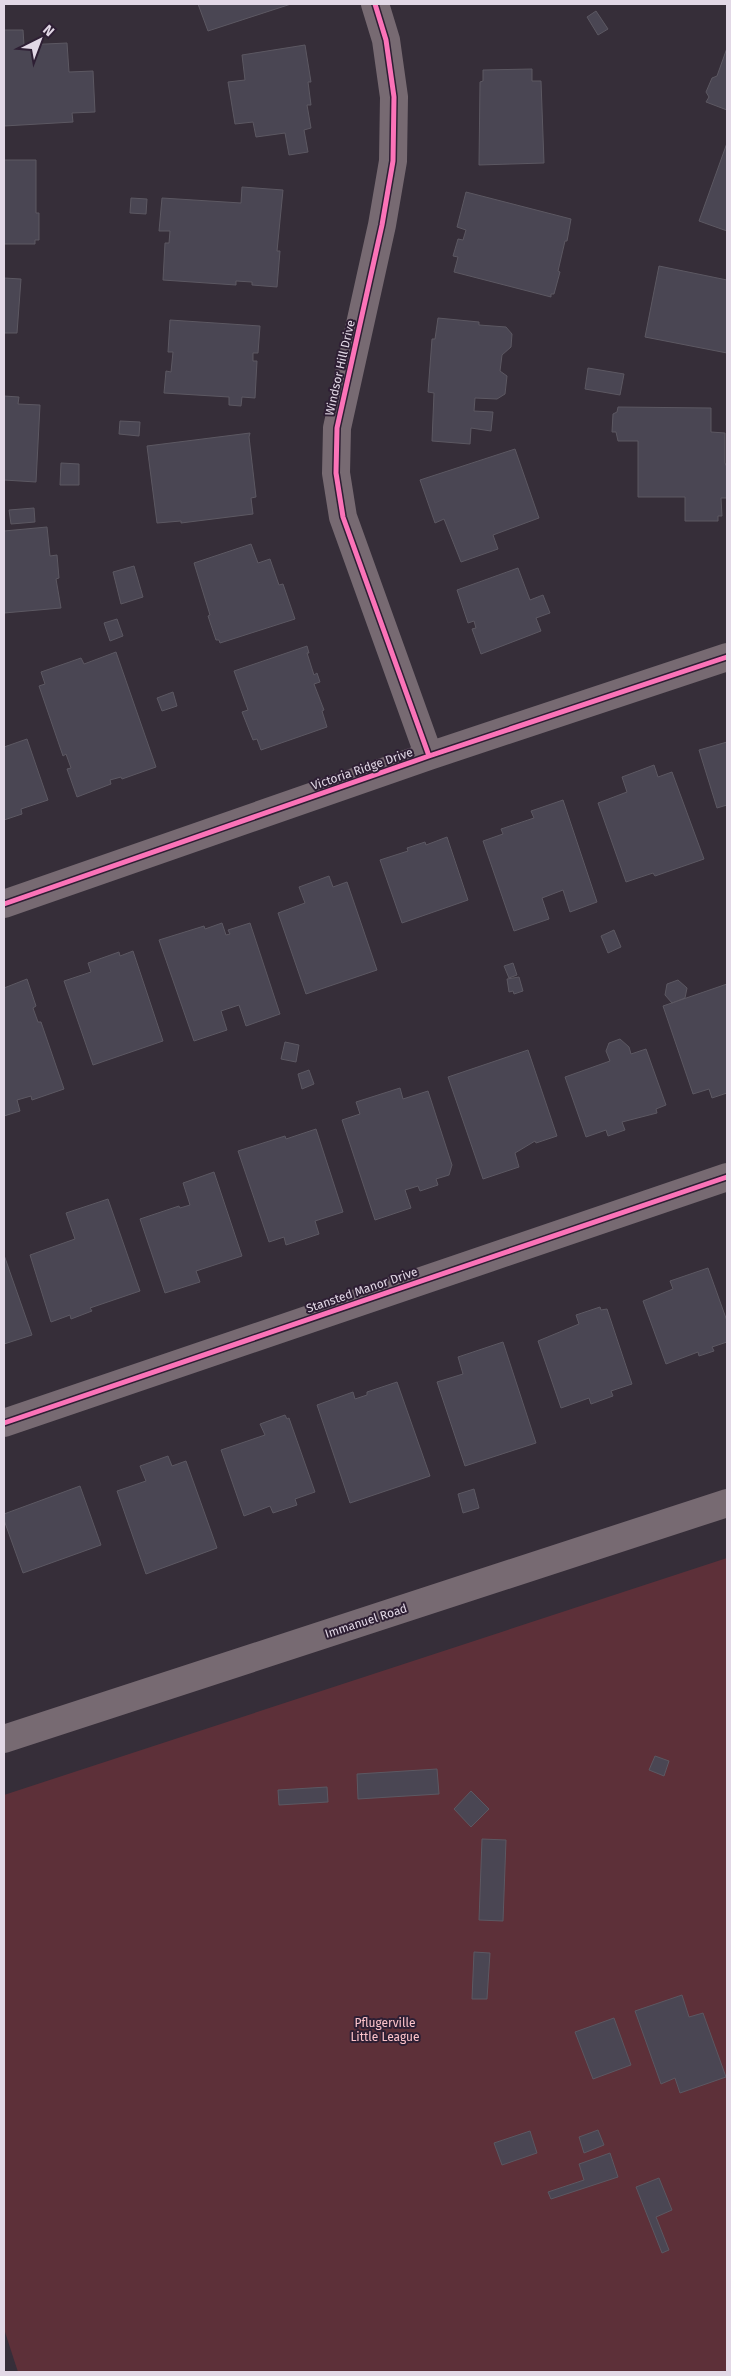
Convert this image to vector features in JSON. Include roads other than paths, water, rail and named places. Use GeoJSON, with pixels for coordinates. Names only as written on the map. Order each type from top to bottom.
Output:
{"type":"FeatureCollection","features":[{"type":"Feature","properties":{"kind":"street","name":"Windsor Hill Drive"},"geometry":{"type":"LineString","coordinates":[[375,4],[386,40],[394,97],[393,160],[382,225],[337,428],[336,473],[343,517],[429,756]]}},
{"type":"Feature","properties":{"kind":"street","name":"Victoria Ridge Drive"},"geometry":{"type":"LineString","coordinates":[[4,904],[429,756],[727,658]]}},
{"type":"Feature","properties":{"kind":"street","name":"Stansted Manor Drive"},"geometry":{"type":"LineString","coordinates":[[4,1423],[727,1177]]}},
{"type":"Feature","properties":{"kind":"street","name":"Immanuel Road"},"geometry":{"type":"LineString","coordinates":[[4,1739],[727,1503]]}},
{"type":"Feature","properties":{"kind":"park label","name":"Pflugerville Little League"},"geometry":{"type":"Point","coordinates":[385,2030]}}]}
